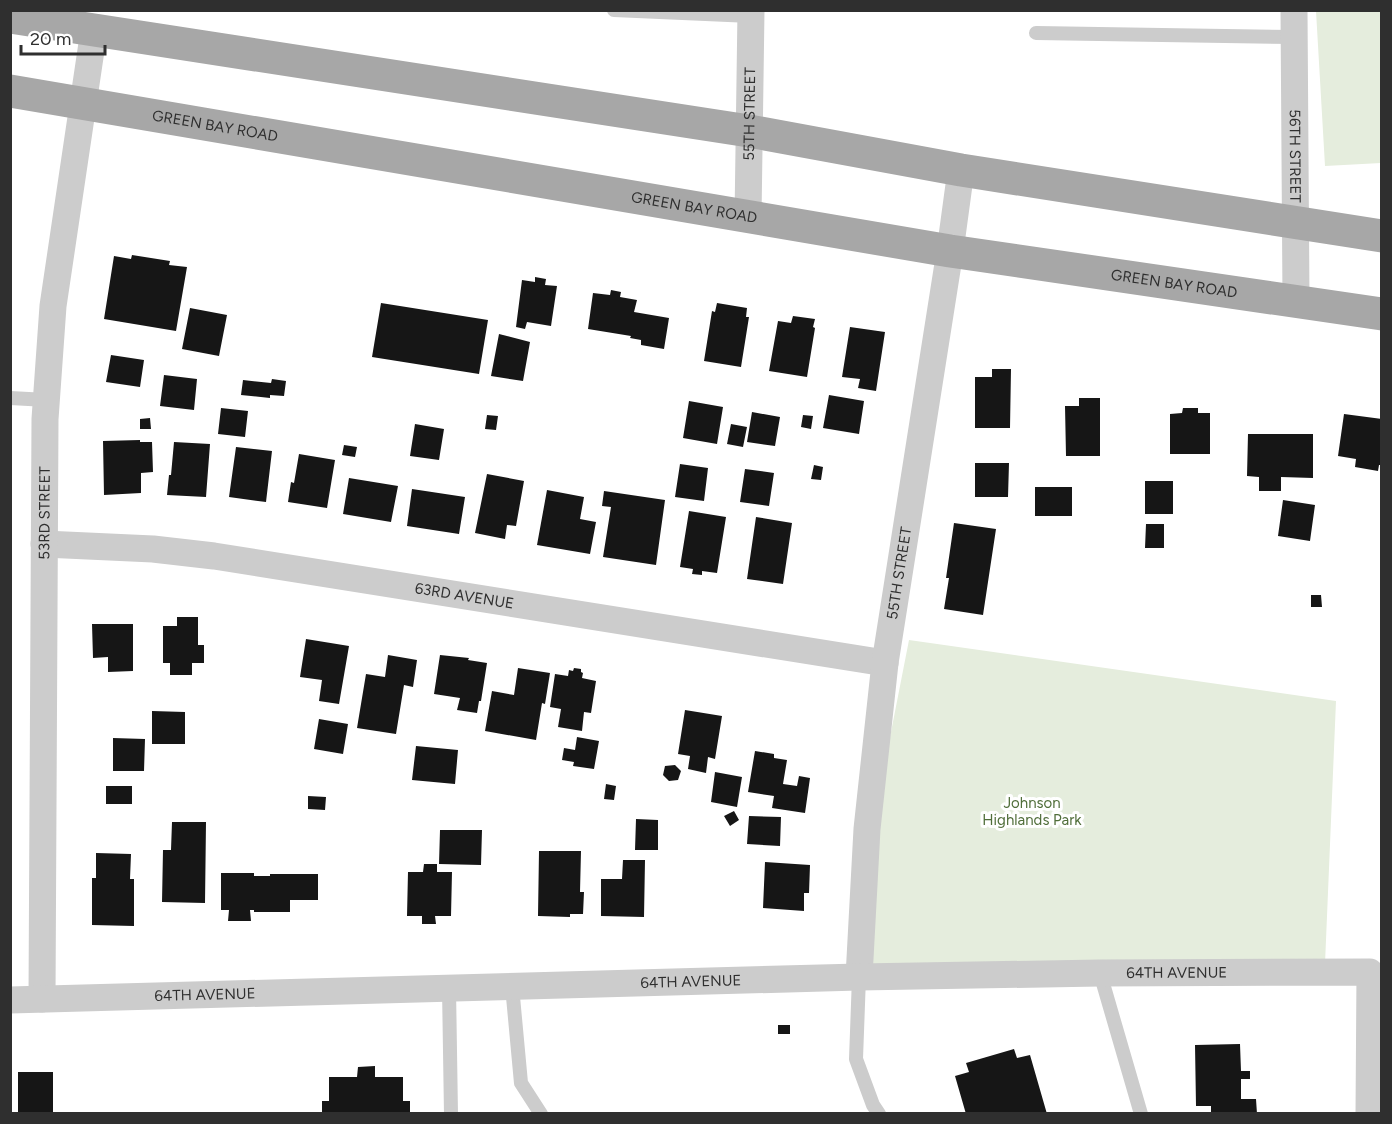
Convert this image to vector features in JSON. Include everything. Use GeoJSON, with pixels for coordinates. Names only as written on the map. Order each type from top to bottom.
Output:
{"type":"FeatureCollection","features":[{"type":"Feature","properties":{"kind":"main road"},"geometry":{"type":"LineString","coordinates":[[13,18],[94,25],[749,131],[961,170],[1382,236]]}},
{"type":"Feature","properties":{"kind":"main road","name":"GREEN BAY ROAD"},"geometry":{"type":"LineString","coordinates":[[10,91],[748,218],[1382,314]]}},
{"type":"Feature","properties":{"kind":"street","name":"56TH STREET"},"geometry":{"type":"LineString","coordinates":[[1294,10],[1296,300]]}},
{"type":"Feature","properties":{"kind":"street","name":"55TH STREET"},"geometry":{"type":"LineString","coordinates":[[748,218],[751,13]]}},
{"type":"Feature","properties":{"kind":"street","name":"53RD STREET"},"geometry":{"type":"LineString","coordinates":[[42,999],[47,400],[53,306],[94,25]]}},
{"type":"Feature","properties":{"kind":"street","name":"55TH STREET"},"geometry":{"type":"LineString","coordinates":[[859,977],[867,829],[885,663],[961,170]]}},
{"type":"Feature","properties":{"kind":"street","name":"63RD AVENUE"},"geometry":{"type":"LineString","coordinates":[[44,544],[153,549],[214,556],[885,663]]}},
{"type":"Feature","properties":{"kind":"street","name":"64TH AVENUE"},"geometry":{"type":"LineString","coordinates":[[10,1000],[859,977],[1370,972],[1369,1113]]}},
{"type":"Feature","properties":{"kind":"lane"},"geometry":{"type":"LineString","coordinates":[[614,10],[751,13]]}},
{"type":"Feature","properties":{"kind":"lane"},"geometry":{"type":"LineString","coordinates":[[1036,33],[1294,37]]}},
{"type":"Feature","properties":{"kind":"lane"},"geometry":{"type":"LineString","coordinates":[[10,398],[47,400]]}},
{"type":"Feature","properties":{"kind":"lane"},"geometry":{"type":"LineString","coordinates":[[1100,973],[1141,1113]]}},
{"type":"Feature","properties":{"kind":"lane"},"geometry":{"type":"LineString","coordinates":[[859,977],[856,1059],[873,1104],[879,1113]]}},
{"type":"Feature","properties":{"kind":"lane"},"geometry":{"type":"LineString","coordinates":[[512,986],[521,1083],[542,1113]]}},
{"type":"Feature","properties":{"kind":"lane"},"geometry":{"type":"LineString","coordinates":[[449,988],[451,1113]]}},
{"type":"Feature","properties":{"kind":"green space"},"geometry":{"type":"Polygon","coordinates":[[[1316,11],[1381,11],[1381,163],[1325,166],[1316,11]]]}},
{"type":"Feature","properties":{"kind":"green space","name":"Johnson Highlands Park"},"geometry":{"type":"Polygon","coordinates":[[[909,640],[1336,701],[1325,964],[870,966],[873,824],[909,640]]]}},
{"type":"Feature","properties":{"kind":"building"},"geometry":{"type":"Polygon","coordinates":[[[132,255],[170,261],[169,265],[187,267],[176,331],[104,319],[114,256],[131,259],[132,255]]]}},
{"type":"Feature","properties":{"kind":"building"},"geometry":{"type":"Polygon","coordinates":[[[535,277],[546,279],[545,285],[557,286],[551,326],[527,322],[525,329],[516,327],[522,280],[535,282],[535,277]]]}},
{"type":"Feature","properties":{"kind":"building"},"geometry":{"type":"Polygon","coordinates":[[[611,290],[621,292],[620,297],[637,300],[634,312],[669,318],[664,349],[641,345],[641,340],[630,338],[631,336],[588,329],[593,293],[610,295],[611,290]]]}},
{"type":"Feature","properties":{"kind":"building"},"geometry":{"type":"Polygon","coordinates":[[[381,303],[488,320],[479,374],[372,357],[381,303]]]}},
{"type":"Feature","properties":{"kind":"building"},"geometry":{"type":"Polygon","coordinates":[[[717,303],[747,308],[746,317],[749,317],[741,367],[704,361],[712,311],[715,312],[717,303]]]}},
{"type":"Feature","properties":{"kind":"building"},"geometry":{"type":"Polygon","coordinates":[[[190,308],[227,315],[219,356],[182,349],[190,308]]]}},
{"type":"Feature","properties":{"kind":"building"},"geometry":{"type":"Polygon","coordinates":[[[793,316],[815,319],[807,377],[769,371],[778,321],[791,323],[793,316]]]}},
{"type":"Feature","properties":{"kind":"building"},"geometry":{"type":"Polygon","coordinates":[[[850,327],[885,332],[876,391],[858,388],[860,379],[842,377],[850,327]]]}},
{"type":"Feature","properties":{"kind":"building"},"geometry":{"type":"Polygon","coordinates":[[[499,334],[530,342],[523,381],[491,376],[499,334]]]}},
{"type":"Feature","properties":{"kind":"building"},"geometry":{"type":"Polygon","coordinates":[[[111,355],[144,360],[140,387],[106,382],[111,355]]]}},
{"type":"Feature","properties":{"kind":"building"},"geometry":{"type":"Polygon","coordinates":[[[992,369],[1011,369],[1010,428],[975,428],[975,377],[992,377],[992,369]]]}},
{"type":"Feature","properties":{"kind":"building"},"geometry":{"type":"Polygon","coordinates":[[[164,375],[197,379],[194,410],[160,406],[164,375]]]}},
{"type":"Feature","properties":{"kind":"building"},"geometry":{"type":"Polygon","coordinates":[[[272,379],[286,381],[284,396],[270,395],[270,398],[241,395],[243,380],[271,383],[272,379]]]}},
{"type":"Feature","properties":{"kind":"building"},"geometry":{"type":"Polygon","coordinates":[[[829,395],[864,401],[859,434],[823,428],[829,395]]]}},
{"type":"Feature","properties":{"kind":"building"},"geometry":{"type":"Polygon","coordinates":[[[1079,398],[1100,398],[1100,456],[1066,456],[1065,406],[1079,406],[1079,398]]]}},
{"type":"Feature","properties":{"kind":"building"},"geometry":{"type":"Polygon","coordinates":[[[689,401],[723,407],[717,444],[683,438],[689,401]]]}},
{"type":"Feature","properties":{"kind":"building"},"geometry":{"type":"Polygon","coordinates":[[[221,408],[248,411],[245,437],[218,434],[221,408]]]}},
{"type":"Feature","properties":{"kind":"building"},"geometry":{"type":"Polygon","coordinates":[[[1183,408],[1198,408],[1198,413],[1210,413],[1210,454],[1170,454],[1170,414],[1182,413],[1183,408]]]}},
{"type":"Feature","properties":{"kind":"building"},"geometry":{"type":"Polygon","coordinates":[[[752,412],[780,417],[775,446],[747,442],[752,412]]]}},
{"type":"Feature","properties":{"kind":"building"},"geometry":{"type":"Polygon","coordinates":[[[1344,414],[1382,419],[1382,465],[1379,465],[1378,471],[1355,467],[1356,459],[1338,456],[1344,414]]]}},
{"type":"Feature","properties":{"kind":"building"},"geometry":{"type":"Polygon","coordinates":[[[487,415],[498,416],[496,430],[485,429],[487,415]]]}},
{"type":"Feature","properties":{"kind":"building"},"geometry":{"type":"Polygon","coordinates":[[[803,415],[813,416],[811,429],[801,427],[803,415]]]}},
{"type":"Feature","properties":{"kind":"building"},"geometry":{"type":"Polygon","coordinates":[[[150,418],[151,429],[140,429],[140,419],[150,418]]]}},
{"type":"Feature","properties":{"kind":"building"},"geometry":{"type":"Polygon","coordinates":[[[415,424],[444,429],[439,460],[410,456],[415,424]]]}},
{"type":"Feature","properties":{"kind":"building"},"geometry":{"type":"Polygon","coordinates":[[[731,424],[747,427],[743,447],[727,444],[731,424]]]}},
{"type":"Feature","properties":{"kind":"building"},"geometry":{"type":"Polygon","coordinates":[[[1248,434],[1313,434],[1313,478],[1281,477],[1281,491],[1259,491],[1259,477],[1247,476],[1248,434]]]}},
{"type":"Feature","properties":{"kind":"building"},"geometry":{"type":"Polygon","coordinates":[[[140,440],[140,442],[152,442],[153,472],[141,473],[141,493],[104,495],[103,441],[140,440]]]}},
{"type":"Feature","properties":{"kind":"building"},"geometry":{"type":"Polygon","coordinates":[[[174,442],[210,444],[206,497],[167,495],[174,442]]]}},
{"type":"Feature","properties":{"kind":"building"},"geometry":{"type":"Polygon","coordinates":[[[344,445],[357,447],[355,457],[342,455],[344,445]]]}},
{"type":"Feature","properties":{"kind":"building"},"geometry":{"type":"Polygon","coordinates":[[[236,447],[272,451],[266,502],[229,497],[236,447]]]}},
{"type":"Feature","properties":{"kind":"building"},"geometry":{"type":"Polygon","coordinates":[[[299,454],[335,460],[327,508],[288,502],[299,454]]]}},
{"type":"Feature","properties":{"kind":"building"},"geometry":{"type":"Polygon","coordinates":[[[975,463],[1009,463],[1008,497],[975,497],[975,463]]]}},
{"type":"Feature","properties":{"kind":"building"},"geometry":{"type":"Polygon","coordinates":[[[680,464],[708,468],[704,501],[675,497],[680,464]]]}},
{"type":"Feature","properties":{"kind":"building"},"geometry":{"type":"Polygon","coordinates":[[[814,465],[823,467],[821,480],[811,479],[814,465]]]}},
{"type":"Feature","properties":{"kind":"building"},"geometry":{"type":"Polygon","coordinates":[[[745,469],[774,473],[769,506],[740,502],[745,469]]]}},
{"type":"Feature","properties":{"kind":"building"},"geometry":{"type":"Polygon","coordinates":[[[487,474],[524,481],[516,526],[507,525],[505,539],[475,533],[487,474]]]}},
{"type":"Feature","properties":{"kind":"building"},"geometry":{"type":"Polygon","coordinates":[[[349,478],[398,486],[391,522],[343,514],[349,478]]]}},
{"type":"Feature","properties":{"kind":"building"},"geometry":{"type":"Polygon","coordinates":[[[1145,481],[1173,481],[1173,514],[1145,514],[1145,481]]]}},
{"type":"Feature","properties":{"kind":"building"},"geometry":{"type":"Polygon","coordinates":[[[1035,487],[1072,487],[1072,516],[1035,516],[1035,487]]]}},
{"type":"Feature","properties":{"kind":"building"},"geometry":{"type":"Polygon","coordinates":[[[412,489],[465,497],[459,534],[407,526],[412,489]]]}},
{"type":"Feature","properties":{"kind":"building"},"geometry":{"type":"Polygon","coordinates":[[[547,490],[584,497],[580,519],[596,522],[590,554],[537,545],[547,490]]]}},
{"type":"Feature","properties":{"kind":"building"},"geometry":{"type":"Polygon","coordinates":[[[604,491],[665,500],[656,565],[603,557],[611,507],[602,506],[604,491]]]}},
{"type":"Feature","properties":{"kind":"building"},"geometry":{"type":"Polygon","coordinates":[[[1283,500],[1315,505],[1310,541],[1278,536],[1283,500]]]}},
{"type":"Feature","properties":{"kind":"building"},"geometry":{"type":"Polygon","coordinates":[[[689,511],[726,517],[717,573],[702,571],[702,575],[692,574],[693,569],[680,567],[689,511]]]}},
{"type":"Feature","properties":{"kind":"building"},"geometry":{"type":"Polygon","coordinates":[[[756,517],[792,523],[783,584],[747,579],[756,517]]]}},
{"type":"Feature","properties":{"kind":"building"},"geometry":{"type":"Polygon","coordinates":[[[954,523],[996,529],[983,615],[944,609],[954,523]]]}},
{"type":"Feature","properties":{"kind":"building"},"geometry":{"type":"Polygon","coordinates":[[[1146,524],[1164,524],[1164,548],[1145,548],[1146,524]]]}},
{"type":"Feature","properties":{"kind":"building"},"geometry":{"type":"Polygon","coordinates":[[[1311,595],[1321,595],[1322,607],[1311,607],[1311,595]]]}},
{"type":"Feature","properties":{"kind":"building"},"geometry":{"type":"Polygon","coordinates":[[[177,617],[198,617],[198,645],[204,645],[204,663],[192,663],[192,675],[170,675],[170,663],[163,663],[163,626],[177,626],[177,617]]]}},
{"type":"Feature","properties":{"kind":"building"},"geometry":{"type":"Polygon","coordinates":[[[92,624],[133,624],[133,671],[108,672],[108,657],[93,658],[92,624]]]}},
{"type":"Feature","properties":{"kind":"building"},"geometry":{"type":"Polygon","coordinates":[[[306,639],[349,646],[339,704],[319,701],[322,680],[300,677],[306,639]]]}},
{"type":"Feature","properties":{"kind":"building"},"geometry":{"type":"Polygon","coordinates":[[[388,655],[417,660],[413,687],[404,685],[396,734],[357,728],[366,674],[385,677],[388,655]]]}},
{"type":"Feature","properties":{"kind":"building"},"geometry":{"type":"Polygon","coordinates":[[[440,655],[469,658],[468,660],[487,663],[477,713],[457,710],[460,698],[434,694],[440,655]]]}},
{"type":"Feature","properties":{"kind":"building"},"geometry":{"type":"Polygon","coordinates":[[[518,668],[550,673],[536,740],[485,731],[492,691],[514,695],[518,668]]]}},
{"type":"Feature","properties":{"kind":"building"},"geometry":{"type":"Polygon","coordinates":[[[574,668],[581,669],[582,678],[596,681],[591,713],[584,712],[582,731],[558,727],[561,709],[550,707],[555,674],[568,676],[569,670],[573,671],[574,668]]]}},
{"type":"Feature","properties":{"kind":"building"},"geometry":{"type":"Polygon","coordinates":[[[685,710],[722,716],[715,759],[708,757],[706,773],[688,769],[690,756],[678,754],[685,710]]]}},
{"type":"Feature","properties":{"kind":"building"},"geometry":{"type":"Polygon","coordinates":[[[152,711],[185,712],[185,744],[152,744],[152,711]]]}},
{"type":"Feature","properties":{"kind":"building"},"geometry":{"type":"Polygon","coordinates":[[[319,719],[348,724],[343,754],[314,749],[319,719]]]}},
{"type":"Feature","properties":{"kind":"building"},"geometry":{"type":"Polygon","coordinates":[[[577,737],[599,741],[594,769],[573,766],[574,762],[562,760],[564,748],[575,750],[577,737]]]}},
{"type":"Feature","properties":{"kind":"building"},"geometry":{"type":"Polygon","coordinates":[[[113,738],[145,739],[144,771],[113,771],[113,738]]]}},
{"type":"Feature","properties":{"kind":"building"},"geometry":{"type":"Polygon","coordinates":[[[416,746],[458,750],[455,784],[412,780],[416,746]]]}},
{"type":"Feature","properties":{"kind":"building"},"geometry":{"type":"Polygon","coordinates":[[[755,751],[774,754],[774,758],[787,760],[783,784],[797,786],[799,776],[810,778],[805,813],[772,808],[774,796],[748,792],[755,751]]]}},
{"type":"Feature","properties":{"kind":"building"},"geometry":{"type":"Polygon","coordinates":[[[675,765],[681,771],[678,780],[669,781],[663,775],[665,766],[675,765]]]}},
{"type":"Feature","properties":{"kind":"building"},"geometry":{"type":"Polygon","coordinates":[[[715,772],[742,777],[737,807],[711,802],[715,772]]]}},
{"type":"Feature","properties":{"kind":"building"},"geometry":{"type":"Polygon","coordinates":[[[606,784],[616,786],[614,800],[604,799],[606,784]]]}},
{"type":"Feature","properties":{"kind":"building"},"geometry":{"type":"Polygon","coordinates":[[[106,786],[132,786],[132,804],[106,804],[106,786]]]}},
{"type":"Feature","properties":{"kind":"building"},"geometry":{"type":"Polygon","coordinates":[[[308,796],[326,797],[325,810],[308,809],[308,796]]]}},
{"type":"Feature","properties":{"kind":"building"},"geometry":{"type":"Polygon","coordinates":[[[734,811],[739,820],[730,826],[724,816],[734,811]]]}},
{"type":"Feature","properties":{"kind":"building"},"geometry":{"type":"Polygon","coordinates":[[[749,816],[781,817],[780,846],[747,844],[749,816]]]}},
{"type":"Feature","properties":{"kind":"building"},"geometry":{"type":"Polygon","coordinates":[[[636,819],[658,820],[658,850],[635,850],[636,819]]]}},
{"type":"Feature","properties":{"kind":"building"},"geometry":{"type":"Polygon","coordinates":[[[172,822],[206,822],[205,903],[162,902],[163,850],[171,850],[172,822]]]}},
{"type":"Feature","properties":{"kind":"building"},"geometry":{"type":"Polygon","coordinates":[[[440,830],[482,830],[481,865],[439,864],[440,830]]]}},
{"type":"Feature","properties":{"kind":"building"},"geometry":{"type":"Polygon","coordinates":[[[539,851],[581,851],[580,892],[584,892],[583,914],[570,914],[570,917],[538,916],[539,851]]]}},
{"type":"Feature","properties":{"kind":"building"},"geometry":{"type":"Polygon","coordinates":[[[96,853],[131,854],[130,879],[134,879],[134,926],[92,925],[92,878],[96,878],[96,853]]]}},
{"type":"Feature","properties":{"kind":"building"},"geometry":{"type":"Polygon","coordinates":[[[623,860],[645,860],[644,917],[601,916],[601,879],[622,879],[623,860]]]}},
{"type":"Feature","properties":{"kind":"building"},"geometry":{"type":"Polygon","coordinates":[[[765,862],[810,865],[809,893],[804,893],[804,911],[763,908],[765,862]]]}},
{"type":"Feature","properties":{"kind":"building"},"geometry":{"type":"Polygon","coordinates":[[[424,864],[437,864],[437,872],[452,872],[451,916],[435,916],[436,924],[422,924],[422,916],[407,916],[408,872],[423,872],[424,864]]]}},
{"type":"Feature","properties":{"kind":"building"},"geometry":{"type":"Polygon","coordinates":[[[221,873],[254,873],[254,876],[318,874],[318,900],[290,900],[290,912],[250,910],[251,921],[228,921],[229,910],[221,910],[221,873]]]}},
{"type":"Feature","properties":{"kind":"building"},"geometry":{"type":"Polygon","coordinates":[[[778,1025],[790,1025],[790,1034],[778,1034],[778,1025]]]}},
{"type":"Feature","properties":{"kind":"building"},"geometry":{"type":"Polygon","coordinates":[[[1240,1044],[1241,1071],[1250,1071],[1250,1079],[1241,1079],[1241,1099],[1256,1099],[1257,1114],[1211,1114],[1211,1106],[1196,1106],[1195,1045],[1240,1044]]]}},
{"type":"Feature","properties":{"kind":"building"},"geometry":{"type":"Polygon","coordinates":[[[1014,1049],[1017,1058],[1030,1055],[1047,1114],[966,1114],[955,1076],[969,1072],[966,1063],[1014,1049]]]}},
{"type":"Feature","properties":{"kind":"building"},"geometry":{"type":"Polygon","coordinates":[[[375,1066],[375,1077],[403,1077],[403,1101],[410,1101],[410,1114],[322,1114],[322,1101],[329,1101],[329,1077],[357,1077],[358,1067],[375,1066]]]}},
{"type":"Feature","properties":{"kind":"building"},"geometry":{"type":"Polygon","coordinates":[[[18,1072],[53,1072],[53,1114],[18,1114],[18,1072]]]}}]}
